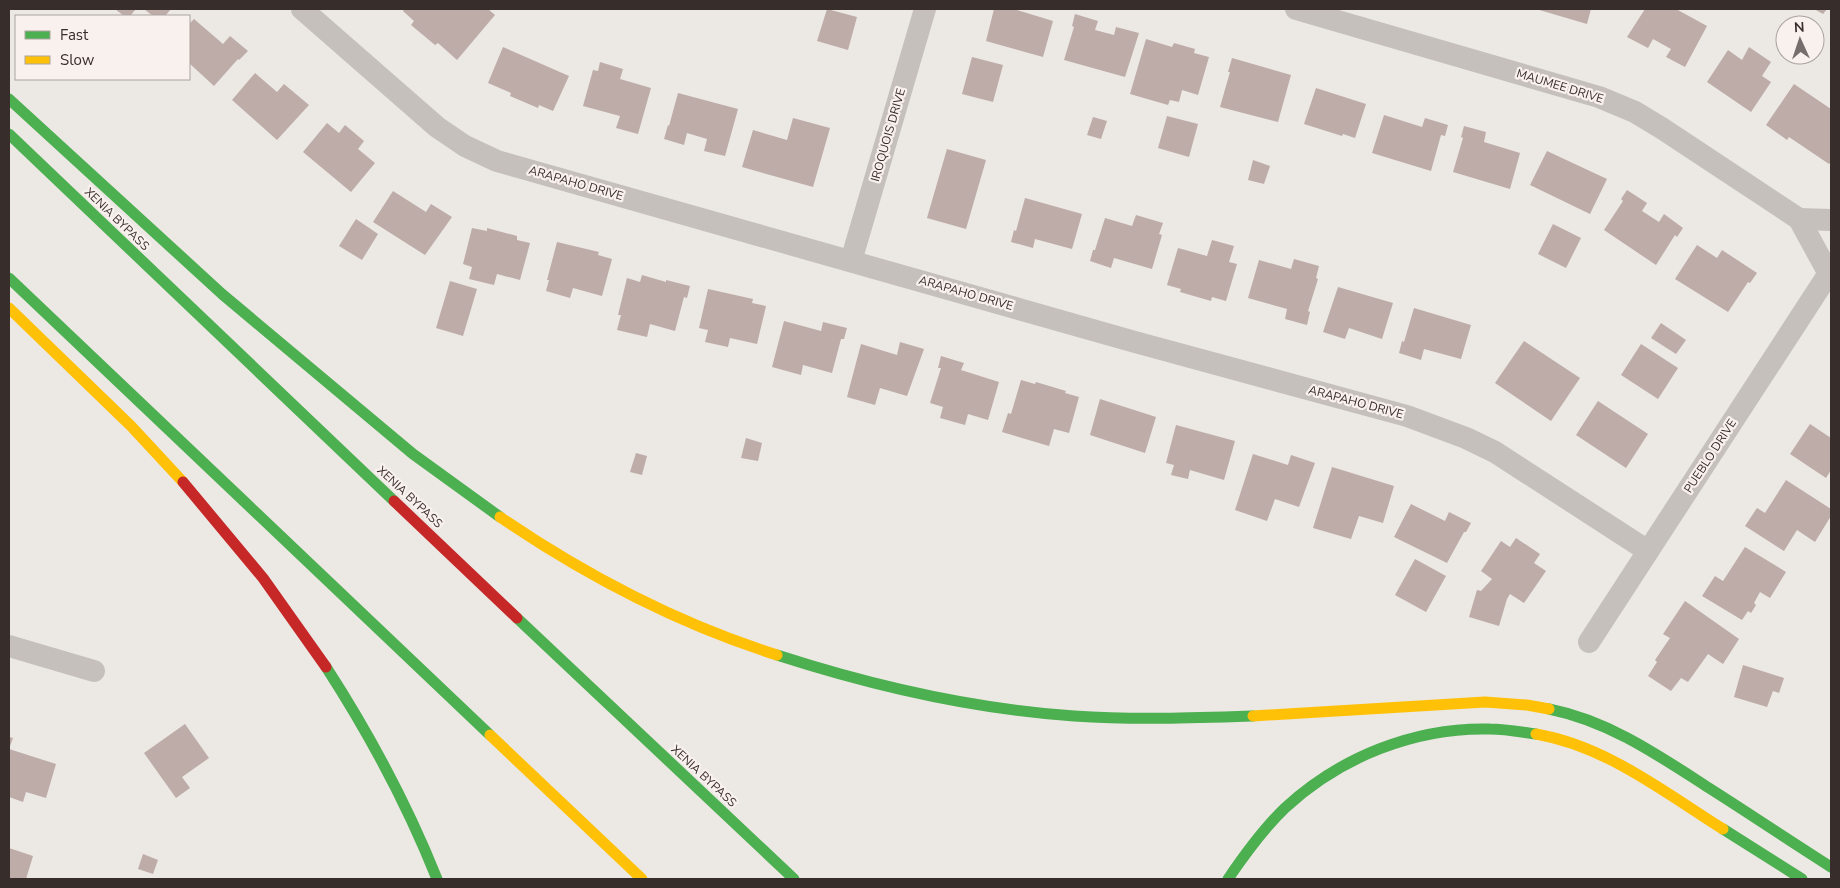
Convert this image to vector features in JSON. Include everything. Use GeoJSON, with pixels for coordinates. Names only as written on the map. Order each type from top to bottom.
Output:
{"type":"FeatureCollection","features":[{"type":"Feature","properties":{"kind":"highway"},"geometry":{"type":"LineString","coordinates":[[9,99],[222,294],[413,454],[454,485],[527,535],[603,580],[662,610],[758,649],[836,674],[936,698],[1006,709],[1072,716],[1148,719],[1269,715],[1484,702],[1527,705],[1563,712],[1603,725],[1641,744],[1831,867]]}},
{"type":"Feature","properties":{"kind":"highway","name":"XENIA BYPASS"},"geometry":{"type":"LineString","coordinates":[[9,134],[198,316],[794,879]]}},
{"type":"Feature","properties":{"kind":"highway"},"geometry":{"type":"LineString","coordinates":[[9,278],[642,879]]}},
{"type":"Feature","properties":{"kind":"highway"},"geometry":{"type":"LineString","coordinates":[[9,308],[132,427],[198,499],[253,565],[304,634],[376,746],[399,790],[437,879]]}},
{"type":"Feature","properties":{"kind":"highway"},"geometry":{"type":"LineString","coordinates":[[1228,879],[1264,830],[1292,802],[1328,774],[1378,748],[1397,741],[1431,733],[1467,729],[1507,729],[1532,733],[1567,741],[1591,750],[1618,763],[1802,879]]}},
{"type":"Feature","properties":{"kind":"street","name":"ARAPAHO DRIVE"},"geometry":{"type":"LineString","coordinates":[[302,9],[437,127],[465,146],[497,161],[1135,342],[1407,416],[1466,438],[1495,452],[1648,551]]}},
{"type":"Feature","properties":{"kind":"street","name":"IROQUOIS DRIVE"},"geometry":{"type":"LineString","coordinates":[[851,260],[924,9]]}},
{"type":"Feature","properties":{"kind":"street","name":"MAUMEE DRIVE"},"geometry":{"type":"LineString","coordinates":[[1296,9],[1599,97],[1635,112],[1799,219],[1830,273]]}},
{"type":"Feature","properties":{"kind":"street"},"geometry":{"type":"LineString","coordinates":[[1799,219],[1831,220]]}},
{"type":"Feature","properties":{"kind":"street","name":"PUEBLO DRIVE"},"geometry":{"type":"LineString","coordinates":[[1589,642],[1830,273]]}},
{"type":"Feature","properties":{"kind":"street"},"geometry":{"type":"LineString","coordinates":[[9,646],[94,672]]}},
{"type":"Feature","properties":{"kind":"building"},"geometry":{"type":"Polygon","coordinates":[[[115,9],[136,9],[131,15],[123,15],[115,9]]]}},
{"type":"Feature","properties":{"kind":"building"},"geometry":{"type":"Polygon","coordinates":[[[144,9],[171,9],[166,15],[152,15],[144,9]]]}},
{"type":"Feature","properties":{"kind":"building"},"geometry":{"type":"Polygon","coordinates":[[[404,9],[488,9],[495,15],[457,60],[438,43],[435,45],[411,25],[414,21],[403,11],[404,9]]]}},
{"type":"Feature","properties":{"kind":"building"},"geometry":{"type":"Polygon","coordinates":[[[827,9],[857,17],[848,50],[817,41],[827,9]]]}},
{"type":"Feature","properties":{"kind":"building"},"geometry":{"type":"Polygon","coordinates":[[[994,9],[1017,9],[1053,21],[1043,57],[986,41],[994,9]]]}},
{"type":"Feature","properties":{"kind":"building"},"geometry":{"type":"Polygon","coordinates":[[[1536,9],[1591,9],[1587,24],[1536,9]]]}},
{"type":"Feature","properties":{"kind":"building"},"geometry":{"type":"Polygon","coordinates":[[[1645,9],[1676,9],[1707,26],[1685,67],[1666,57],[1671,49],[1653,39],[1648,48],[1627,37],[1645,9]]]}},
{"type":"Feature","properties":{"kind":"building"},"geometry":{"type":"Polygon","coordinates":[[[1814,9],[1827,9],[1823,14],[1814,9]]]}},
{"type":"Feature","properties":{"kind":"building"},"geometry":{"type":"Polygon","coordinates":[[[1075,14],[1098,21],[1095,30],[1114,35],[1116,27],[1139,33],[1125,77],[1064,60],[1074,27],[1072,26],[1075,14]]]}},
{"type":"Feature","properties":{"kind":"building"},"geometry":{"type":"Polygon","coordinates":[[[194,19],[223,44],[230,36],[248,51],[238,59],[214,86],[190,64],[190,23],[194,19]]]}},
{"type":"Feature","properties":{"kind":"building"},"geometry":{"type":"Polygon","coordinates":[[[1146,39],[1172,47],[1174,43],[1195,49],[1194,53],[1209,57],[1198,95],[1182,90],[1179,102],[1170,100],[1168,105],[1130,94],[1146,39]]]}},
{"type":"Feature","properties":{"kind":"building"},"geometry":{"type":"Polygon","coordinates":[[[503,47],[569,76],[553,111],[539,105],[538,108],[510,96],[511,93],[488,83],[503,47]]]}},
{"type":"Feature","properties":{"kind":"building"},"geometry":{"type":"Polygon","coordinates":[[[1749,47],[1771,62],[1762,76],[1771,82],[1751,112],[1707,82],[1728,50],[1742,60],[1749,47]]]}},
{"type":"Feature","properties":{"kind":"building"},"geometry":{"type":"Polygon","coordinates":[[[972,57],[1003,65],[993,102],[962,94],[972,57]]]}},
{"type":"Feature","properties":{"kind":"building"},"geometry":{"type":"Polygon","coordinates":[[[1232,58],[1291,75],[1278,122],[1220,107],[1232,58]]]}},
{"type":"Feature","properties":{"kind":"building"},"geometry":{"type":"Polygon","coordinates":[[[600,62],[623,69],[620,79],[651,88],[638,134],[616,128],[620,116],[583,106],[593,70],[598,71],[600,62]]]}},
{"type":"Feature","properties":{"kind":"building"},"geometry":{"type":"Polygon","coordinates":[[[255,73],[277,92],[284,84],[309,105],[277,140],[232,100],[255,73]]]}},
{"type":"Feature","properties":{"kind":"building"},"geometry":{"type":"Polygon","coordinates":[[[1794,84],[1831,109],[1831,162],[1829,164],[1789,137],[1787,140],[1766,125],[1794,84]]]}},
{"type":"Feature","properties":{"kind":"building"},"geometry":{"type":"Polygon","coordinates":[[[1316,88],[1366,104],[1355,138],[1343,134],[1342,136],[1304,124],[1316,88]]]}},
{"type":"Feature","properties":{"kind":"building"},"geometry":{"type":"Polygon","coordinates":[[[678,93],[738,109],[725,156],[704,151],[707,139],[687,133],[684,145],[664,139],[678,93]]]}},
{"type":"Feature","properties":{"kind":"building"},"geometry":{"type":"Polygon","coordinates":[[[1384,115],[1422,127],[1425,118],[1448,125],[1445,136],[1441,135],[1431,171],[1372,153],[1384,115]]]}},
{"type":"Feature","properties":{"kind":"building"},"geometry":{"type":"Polygon","coordinates":[[[1167,116],[1198,124],[1189,157],[1158,148],[1167,116]]]}},
{"type":"Feature","properties":{"kind":"building"},"geometry":{"type":"Polygon","coordinates":[[[1093,117],[1107,121],[1101,139],[1087,135],[1093,117]]]}},
{"type":"Feature","properties":{"kind":"building"},"geometry":{"type":"Polygon","coordinates":[[[793,118],[830,128],[813,187],[742,167],[753,130],[787,140],[793,118]]]}},
{"type":"Feature","properties":{"kind":"building"},"geometry":{"type":"Polygon","coordinates":[[[327,123],[339,133],[345,125],[364,141],[358,149],[375,163],[351,192],[303,152],[327,123]]]}},
{"type":"Feature","properties":{"kind":"building"},"geometry":{"type":"Polygon","coordinates":[[[1464,126],[1486,132],[1484,142],[1520,153],[1510,189],[1453,172],[1463,138],[1461,137],[1464,126]]]}},
{"type":"Feature","properties":{"kind":"building"},"geometry":{"type":"Polygon","coordinates":[[[947,149],[986,160],[966,229],[927,218],[947,149]]]}},
{"type":"Feature","properties":{"kind":"building"},"geometry":{"type":"Polygon","coordinates":[[[1547,151],[1607,179],[1590,214],[1530,185],[1547,151]]]}},
{"type":"Feature","properties":{"kind":"building"},"geometry":{"type":"Polygon","coordinates":[[[1253,160],[1270,166],[1264,184],[1248,180],[1253,160]]]}},
{"type":"Feature","properties":{"kind":"building"},"geometry":{"type":"Polygon","coordinates":[[[1627,190],[1647,203],[1642,211],[1659,222],[1664,214],[1683,228],[1677,237],[1675,235],[1656,265],[1604,230],[1623,201],[1621,199],[1627,190]]]}},
{"type":"Feature","properties":{"kind":"building"},"geometry":{"type":"Polygon","coordinates":[[[393,191],[426,212],[431,204],[452,217],[425,255],[373,222],[393,191]]]}},
{"type":"Feature","properties":{"kind":"building"},"geometry":{"type":"Polygon","coordinates":[[[1025,198],[1082,214],[1072,249],[1035,239],[1033,248],[1011,242],[1025,198]]]}},
{"type":"Feature","properties":{"kind":"building"},"geometry":{"type":"Polygon","coordinates":[[[1136,215],[1163,223],[1159,234],[1162,235],[1152,269],[1114,258],[1111,268],[1090,261],[1105,218],[1132,226],[1136,215]]]}},
{"type":"Feature","properties":{"kind":"building"},"geometry":{"type":"Polygon","coordinates":[[[356,219],[378,234],[362,260],[339,246],[356,219]]]}},
{"type":"Feature","properties":{"kind":"building"},"geometry":{"type":"Polygon","coordinates":[[[1553,224],[1581,238],[1566,268],[1538,254],[1553,224]]]}},
{"type":"Feature","properties":{"kind":"building"},"geometry":{"type":"Polygon","coordinates":[[[472,228],[487,231],[487,228],[517,236],[517,240],[530,243],[520,280],[497,274],[494,285],[469,279],[472,267],[463,264],[472,228]]]}},
{"type":"Feature","properties":{"kind":"building"},"geometry":{"type":"Polygon","coordinates":[[[1212,240],[1234,246],[1229,262],[1237,264],[1226,301],[1212,297],[1211,301],[1180,292],[1181,289],[1167,285],[1178,248],[1207,256],[1212,240]]]}},
{"type":"Feature","properties":{"kind":"building"},"geometry":{"type":"Polygon","coordinates":[[[557,242],[599,252],[598,255],[612,259],[602,296],[573,288],[570,298],[546,291],[557,242]]]}},
{"type":"Feature","properties":{"kind":"building"},"geometry":{"type":"Polygon","coordinates":[[[1697,245],[1717,258],[1722,250],[1757,273],[1750,283],[1748,282],[1728,312],[1675,279],[1697,245]]]}},
{"type":"Feature","properties":{"kind":"building"},"geometry":{"type":"Polygon","coordinates":[[[1294,259],[1319,266],[1316,278],[1318,279],[1308,311],[1310,312],[1307,325],[1285,319],[1287,309],[1248,298],[1259,260],[1291,269],[1294,259]]]}},
{"type":"Feature","properties":{"kind":"building"},"geometry":{"type":"Polygon","coordinates":[[[642,275],[690,286],[687,298],[684,297],[675,331],[650,324],[647,337],[617,330],[621,315],[618,315],[627,278],[640,282],[642,275]]]}},
{"type":"Feature","properties":{"kind":"building"},"geometry":{"type":"Polygon","coordinates":[[[450,281],[477,289],[463,336],[436,328],[450,281]]]}},
{"type":"Feature","properties":{"kind":"building"},"geometry":{"type":"Polygon","coordinates":[[[1338,287],[1393,303],[1382,339],[1349,328],[1345,339],[1323,332],[1338,287]]]}},
{"type":"Feature","properties":{"kind":"building"},"geometry":{"type":"Polygon","coordinates":[[[708,289],[753,299],[752,303],[766,306],[757,344],[730,338],[728,347],[705,342],[708,330],[699,328],[708,289]]]}},
{"type":"Feature","properties":{"kind":"building"},"geometry":{"type":"Polygon","coordinates":[[[1414,308],[1471,325],[1461,359],[1424,349],[1421,360],[1399,353],[1414,308]]]}},
{"type":"Feature","properties":{"kind":"building"},"geometry":{"type":"Polygon","coordinates":[[[784,321],[821,331],[823,322],[847,328],[844,339],[841,339],[832,373],[803,365],[801,375],[772,367],[784,321]]]}},
{"type":"Feature","properties":{"kind":"building"},"geometry":{"type":"Polygon","coordinates":[[[1661,323],[1686,340],[1676,354],[1651,338],[1661,323]]]}},
{"type":"Feature","properties":{"kind":"building"},"geometry":{"type":"Polygon","coordinates":[[[1524,341],[1580,378],[1551,421],[1495,383],[1524,341]]]}},
{"type":"Feature","properties":{"kind":"building"},"geometry":{"type":"Polygon","coordinates":[[[900,342],[924,349],[907,396],[880,388],[875,405],[847,397],[861,344],[897,355],[900,342]]]}},
{"type":"Feature","properties":{"kind":"building"},"geometry":{"type":"Polygon","coordinates":[[[1641,344],[1678,368],[1658,399],[1621,375],[1641,344]]]}},
{"type":"Feature","properties":{"kind":"building"},"geometry":{"type":"Polygon","coordinates":[[[941,356],[964,363],[961,370],[999,382],[988,420],[968,414],[965,425],[940,418],[943,407],[930,403],[941,368],[938,368],[941,356]]]}},
{"type":"Feature","properties":{"kind":"building"},"geometry":{"type":"Polygon","coordinates":[[[1021,380],[1035,384],[1036,382],[1079,397],[1069,433],[1054,429],[1049,446],[1002,432],[1008,413],[1011,414],[1021,380]]]}},
{"type":"Feature","properties":{"kind":"building"},"geometry":{"type":"Polygon","coordinates":[[[1100,399],[1156,417],[1145,453],[1090,435],[1100,399]]]}},
{"type":"Feature","properties":{"kind":"building"},"geometry":{"type":"Polygon","coordinates":[[[1598,401],[1648,434],[1626,468],[1576,435],[1598,401]]]}},
{"type":"Feature","properties":{"kind":"building"},"geometry":{"type":"Polygon","coordinates":[[[1810,424],[1831,438],[1831,470],[1826,478],[1790,454],[1810,424]]]}},
{"type":"Feature","properties":{"kind":"building"},"geometry":{"type":"Polygon","coordinates":[[[1176,425],[1235,441],[1224,480],[1190,470],[1188,479],[1171,475],[1174,465],[1166,463],[1176,425]]]}},
{"type":"Feature","properties":{"kind":"building"},"geometry":{"type":"Polygon","coordinates":[[[746,438],[762,443],[758,461],[741,458],[746,438]]]}},
{"type":"Feature","properties":{"kind":"building"},"geometry":{"type":"Polygon","coordinates":[[[636,453],[647,456],[642,475],[630,472],[636,453]]]}},
{"type":"Feature","properties":{"kind":"building"},"geometry":{"type":"Polygon","coordinates":[[[1253,454],[1288,465],[1291,455],[1315,463],[1299,507],[1275,499],[1267,521],[1235,510],[1253,454]]]}},
{"type":"Feature","properties":{"kind":"building"},"geometry":{"type":"Polygon","coordinates":[[[1332,467],[1394,486],[1383,523],[1359,516],[1351,539],[1313,528],[1332,467]]]}},
{"type":"Feature","properties":{"kind":"building"},"geometry":{"type":"Polygon","coordinates":[[[1786,480],[1831,509],[1831,516],[1815,542],[1797,530],[1784,551],[1745,526],[1757,508],[1765,513],[1786,480]]]}},
{"type":"Feature","properties":{"kind":"building"},"geometry":{"type":"Polygon","coordinates":[[[1411,504],[1445,521],[1449,512],[1471,523],[1447,563],[1394,537],[1411,504]]]}},
{"type":"Feature","properties":{"kind":"building"},"geometry":{"type":"Polygon","coordinates":[[[1516,538],[1540,554],[1534,563],[1546,571],[1524,603],[1510,594],[1499,626],[1469,617],[1477,590],[1481,591],[1492,579],[1481,571],[1501,541],[1510,547],[1516,538]]]}},
{"type":"Feature","properties":{"kind":"building"},"geometry":{"type":"Polygon","coordinates":[[[1745,547],[1786,572],[1770,598],[1760,592],[1751,613],[1748,611],[1742,620],[1702,596],[1715,576],[1723,581],[1745,547]]]}},
{"type":"Feature","properties":{"kind":"building"},"geometry":{"type":"Polygon","coordinates":[[[1415,559],[1446,576],[1426,612],[1395,595],[1415,559]]]}},
{"type":"Feature","properties":{"kind":"building"},"geometry":{"type":"Polygon","coordinates":[[[1685,601],[1739,639],[1723,664],[1708,654],[1688,682],[1681,678],[1671,691],[1648,676],[1657,662],[1655,660],[1670,638],[1663,634],[1685,601]]]}},
{"type":"Feature","properties":{"kind":"building"},"geometry":{"type":"Polygon","coordinates":[[[1743,665],[1784,678],[1779,693],[1773,691],[1767,707],[1734,697],[1743,665]]]}},
{"type":"Feature","properties":{"kind":"building"},"geometry":{"type":"Polygon","coordinates":[[[185,724],[209,758],[182,777],[190,788],[176,798],[144,753],[185,724]]]}},
{"type":"Feature","properties":{"kind":"building"},"geometry":{"type":"Polygon","coordinates":[[[9,737],[13,738],[9,749],[9,737]]]}},
{"type":"Feature","properties":{"kind":"building"},"geometry":{"type":"Polygon","coordinates":[[[9,749],[56,764],[46,798],[26,792],[23,802],[9,797],[9,749]]]}},
{"type":"Feature","properties":{"kind":"building"},"geometry":{"type":"Polygon","coordinates":[[[9,848],[33,856],[26,879],[9,879],[9,848]]]}},
{"type":"Feature","properties":{"kind":"building"},"geometry":{"type":"Polygon","coordinates":[[[143,854],[158,860],[153,874],[138,869],[143,854]]]}},
{"type":"Feature","properties":{"kind":"traffic: fast"},"geometry":{"type":"LineString","coordinates":[[9,99],[222,294],[413,454],[500,517]]}},
{"type":"Feature","properties":{"kind":"traffic: fast"},"geometry":{"type":"LineString","coordinates":[[9,134],[394,501]]}},
{"type":"Feature","properties":{"kind":"traffic: fast"},"geometry":{"type":"LineString","coordinates":[[9,278],[490,735]]}},
{"type":"Feature","properties":{"kind":"traffic: fast"},"geometry":{"type":"LineString","coordinates":[[517,618],[794,879]]}},
{"type":"Feature","properties":{"kind":"traffic: fast"},"geometry":{"type":"LineString","coordinates":[[777,655],[886,686],[961,702],[1036,713],[1119,718],[1253,716]]}},
{"type":"Feature","properties":{"kind":"traffic: fast"},"geometry":{"type":"LineString","coordinates":[[326,667],[358,718],[387,770],[437,879]]}},
{"type":"Feature","properties":{"kind":"traffic: fast"},"geometry":{"type":"LineString","coordinates":[[1549,709],[1571,714],[1592,722],[1652,752],[1831,867]]}},
{"type":"Feature","properties":{"kind":"traffic: fast"},"geometry":{"type":"LineString","coordinates":[[1228,879],[1269,824],[1285,808],[1307,790],[1354,760],[1380,749],[1434,733],[1490,729],[1536,734]]}},
{"type":"Feature","properties":{"kind":"traffic: fast"},"geometry":{"type":"LineString","coordinates":[[1723,829],[1802,879]]}},
{"type":"Feature","properties":{"kind":"traffic: slow"},"geometry":{"type":"LineString","coordinates":[[9,308],[131,426],[183,482]]}},
{"type":"Feature","properties":{"kind":"traffic: slow"},"geometry":{"type":"LineString","coordinates":[[500,517],[565,559],[634,596],[704,629],[777,655]]}},
{"type":"Feature","properties":{"kind":"traffic: slow"},"geometry":{"type":"LineString","coordinates":[[1253,716],[1485,702],[1527,705],[1549,709]]}},
{"type":"Feature","properties":{"kind":"traffic: slow"},"geometry":{"type":"LineString","coordinates":[[1536,734],[1562,740],[1586,749],[1634,772],[1723,829]]}},
{"type":"Feature","properties":{"kind":"traffic: slow"},"geometry":{"type":"LineString","coordinates":[[490,735],[642,879]]}},
{"type":"Feature","properties":{"kind":"traffic: jam"},"geometry":{"type":"LineString","coordinates":[[183,482],[263,578],[326,667]]}},
{"type":"Feature","properties":{"kind":"traffic: jam"},"geometry":{"type":"LineString","coordinates":[[394,501],[517,618]]}}]}
